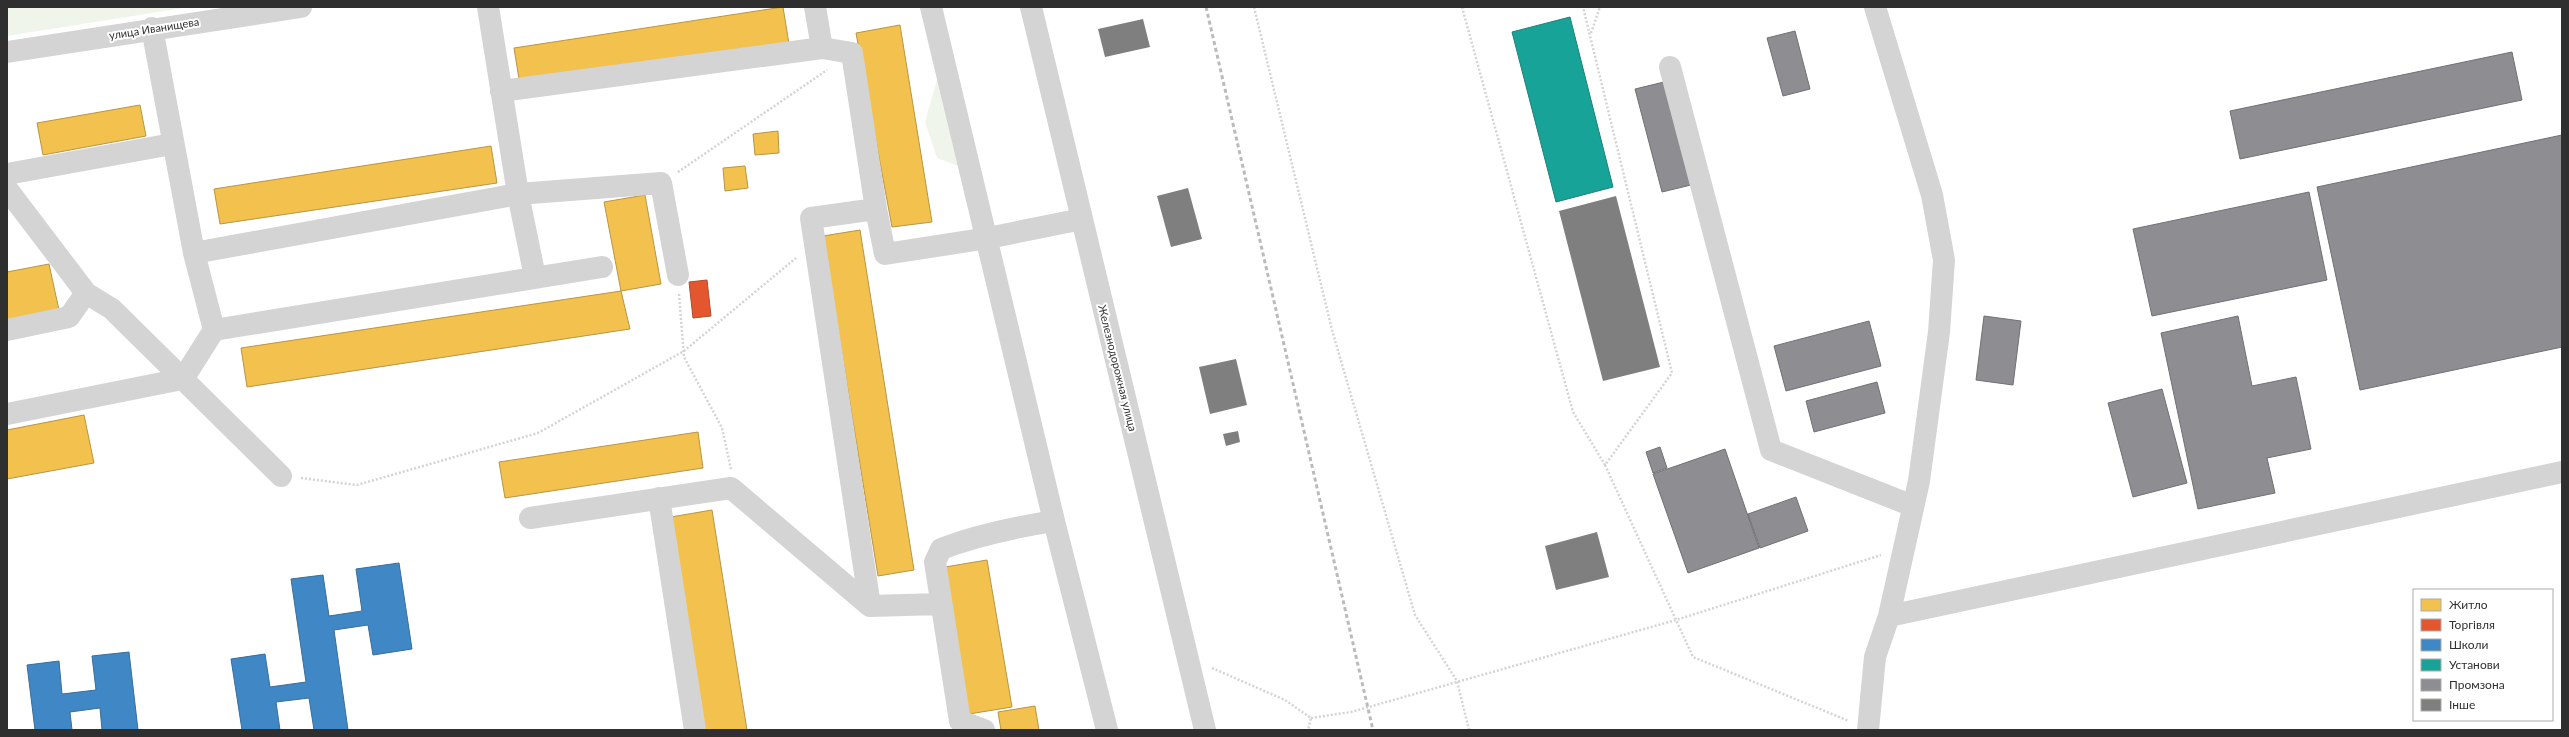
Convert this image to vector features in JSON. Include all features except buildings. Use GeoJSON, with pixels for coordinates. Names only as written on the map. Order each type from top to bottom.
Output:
{"type":"FeatureCollection","features":[{"type":"Feature","properties":{"kind":"street","name":"улица Иванищева"},"geometry":{"type":"LineString","coordinates":[[7,52],[152,28],[301,7]]}},
{"type":"Feature","properties":{"kind":"street"},"geometry":{"type":"LineString","coordinates":[[488,7],[518,194],[535,277]]}},
{"type":"Feature","properties":{"kind":"street"},"geometry":{"type":"LineString","coordinates":[[816,7],[822,48]]}},
{"type":"Feature","properties":{"kind":"street"},"geometry":{"type":"LineString","coordinates":[[931,7],[988,238],[1054,520],[1107,730]]}},
{"type":"Feature","properties":{"kind":"street","name":"Железнодорожная улица"},"geometry":{"type":"LineString","coordinates":[[1032,7],[1205,730]]}},
{"type":"Feature","properties":{"kind":"street"},"geometry":{"type":"LineString","coordinates":[[1868,730],[1875,657],[1889,616],[1913,506],[1938,332],[1944,260],[1932,195],[1876,7]]}},
{"type":"Feature","properties":{"kind":"street"},"geometry":{"type":"LineString","coordinates":[[7,414],[183,379],[214,330],[194,253],[172,144],[152,28]]}},
{"type":"Feature","properties":{"kind":"street"},"geometry":{"type":"LineString","coordinates":[[501,91],[822,48],[852,53],[876,209],[885,254],[988,238],[1082,219]]}},
{"type":"Feature","properties":{"kind":"street"},"geometry":{"type":"LineString","coordinates":[[1670,68],[1772,450],[1913,506]]}},
{"type":"Feature","properties":{"kind":"street"},"geometry":{"type":"LineString","coordinates":[[7,174],[172,144]]}},
{"type":"Feature","properties":{"kind":"street"},"geometry":{"type":"LineString","coordinates":[[194,253],[518,194],[661,183],[678,275]]}},
{"type":"Feature","properties":{"kind":"street"},"geometry":{"type":"LineString","coordinates":[[7,189],[86,293],[112,309],[281,476]]}},
{"type":"Feature","properties":{"kind":"street"},"geometry":{"type":"LineString","coordinates":[[870,606],[811,218],[876,209]]}},
{"type":"Feature","properties":{"kind":"street"},"geometry":{"type":"LineString","coordinates":[[214,330],[602,267]]}},
{"type":"Feature","properties":{"kind":"street"},"geometry":{"type":"LineString","coordinates":[[7,330],[69,317],[86,293]]}},
{"type":"Feature","properties":{"kind":"street"},"geometry":{"type":"LineString","coordinates":[[1889,616],[2562,472]]}},
{"type":"Feature","properties":{"kind":"street"},"geometry":{"type":"LineString","coordinates":[[530,518],[731,488],[870,606],[941,604]]}},
{"type":"Feature","properties":{"kind":"street"},"geometry":{"type":"LineString","coordinates":[[659,498],[695,730]]}},
{"type":"Feature","properties":{"kind":"street"},"geometry":{"type":"LineString","coordinates":[[984,730],[960,721],[935,562],[941,549],[1018,527],[1054,520]]}},
{"type":"Feature","properties":{"kind":"path"},"geometry":{"type":"LineString","coordinates":[[1254,7],[1332,330],[1415,615],[1457,681],[1469,730]]}},
{"type":"Feature","properties":{"kind":"path"},"geometry":{"type":"LineString","coordinates":[[1462,7],[1573,412],[1605,465],[1693,657],[1868,730]]}},
{"type":"Feature","properties":{"kind":"path"},"geometry":{"type":"LineString","coordinates":[[1583,7],[1672,373],[1605,465]]}},
{"type":"Feature","properties":{"kind":"path"},"geometry":{"type":"LineString","coordinates":[[1590,34],[1600,7]]}},
{"type":"Feature","properties":{"kind":"path"},"geometry":{"type":"LineString","coordinates":[[661,183],[852,53]]}},
{"type":"Feature","properties":{"kind":"path"},"geometry":{"type":"LineString","coordinates":[[281,476],[357,485],[538,432],[684,351],[815,243]]}},
{"type":"Feature","properties":{"kind":"path"},"geometry":{"type":"LineString","coordinates":[[678,275],[684,357],[722,428],[736,492]]}},
{"type":"Feature","properties":{"kind":"path"},"geometry":{"type":"LineString","coordinates":[[1188,657],[1285,700],[1311,718],[1351,712],[1676,620],[1903,553]]}},
{"type":"Feature","properties":{"kind":"path"},"geometry":{"type":"LineString","coordinates":[[1308,730],[1311,718]]}},
{"type":"Feature","properties":{"kind":"shaded area"},"geometry":{"type":"Polygon","coordinates":[[[7,7],[190,7],[7,36],[7,7]]]}},
{"type":"Feature","properties":{"kind":"shaded area"},"geometry":{"type":"Polygon","coordinates":[[[938,76],[961,167],[937,158],[925,122],[938,76]]]}},
{"type":"Feature","properties":{"kind":"railway"},"geometry":{"type":"LineString","coordinates":[[1206,7],[1373,730]]}}]}
